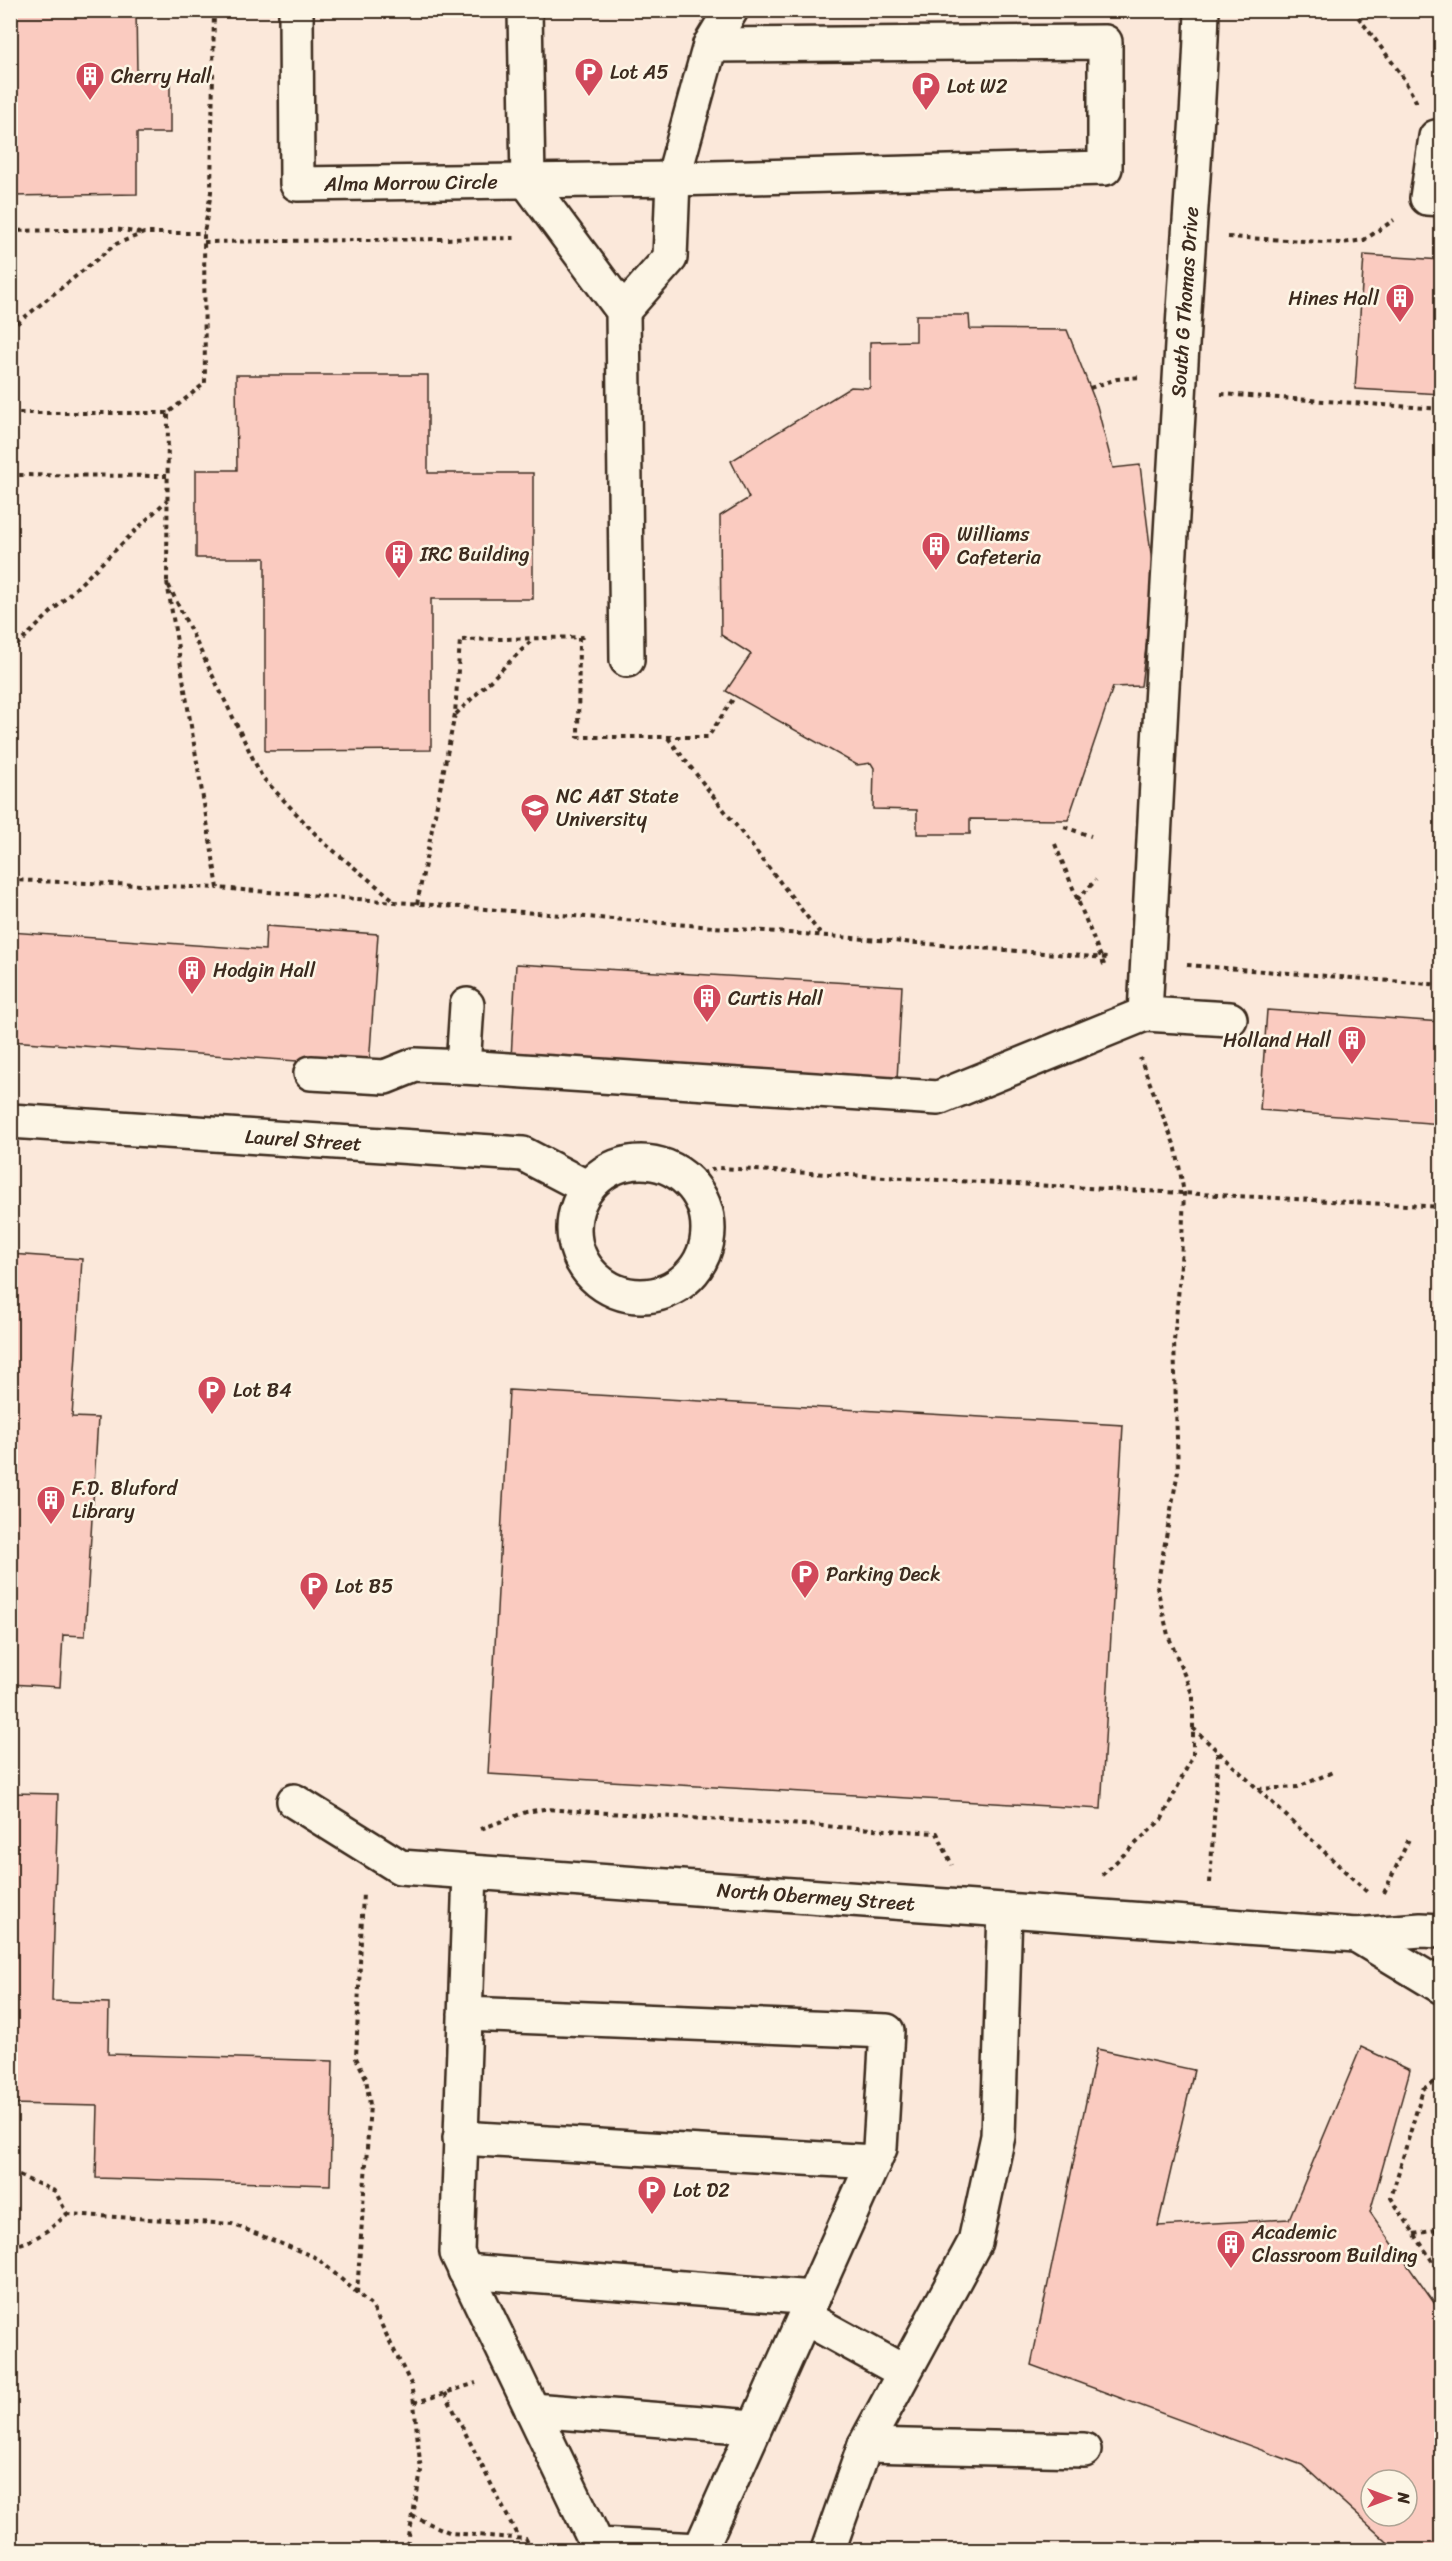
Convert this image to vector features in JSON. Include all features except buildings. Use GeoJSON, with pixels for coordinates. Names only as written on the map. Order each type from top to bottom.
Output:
{"type":"FeatureCollection","features":[{"type":"Feature","properties":{"kind":"street","name":"Alma Morrow Circle"},"geometry":{"type":"LineString","coordinates":[[296,10],[297,184],[528,183],[525,10]]}},
{"type":"Feature","properties":{"kind":"street"},"geometry":{"type":"LineString","coordinates":[[623,311],[670,258],[673,179],[710,45],[731,10]]}},
{"type":"Feature","properties":{"kind":"street","name":"South G Thomas Drive"},"geometry":{"type":"LineString","coordinates":[[1145,1014],[1179,384],[1201,71],[1202,10]]}},
{"type":"Feature","properties":{"kind":"street"},"geometry":{"type":"LineString","coordinates":[[528,183],[1105,168],[1105,42],[710,45]]}},
{"type":"Feature","properties":{"kind":"street"},"geometry":{"type":"LineString","coordinates":[[1434,198],[1438,137]]}},
{"type":"Feature","properties":{"kind":"street"},"geometry":{"type":"LineString","coordinates":[[528,183],[623,311],[627,648]]}},
{"type":"Feature","properties":{"kind":"street"},"geometry":{"type":"LineString","coordinates":[[463,1067],[467,1005]]}},
{"type":"Feature","properties":{"kind":"street"},"geometry":{"type":"LineString","coordinates":[[311,1073],[385,1077],[415,1065],[938,1098],[1145,1014],[1230,1020]]}},
{"type":"Feature","properties":{"kind":"street","name":"Laurel Street"},"geometry":{"type":"LineString","coordinates":[[10,1122],[523,1154],[588,1188]]}},
{"type":"Feature","properties":{"kind":"street"},"geometry":{"type":"LineString","coordinates":[[646,1162],[667,1167],[686,1179],[699,1195],[707,1216],[708,1238],[701,1259],[688,1277],[669,1290],[648,1296],[626,1295],[606,1286],[589,1271],[578,1252],[574,1230],[578,1208],[588,1188],[604,1173],[624,1164],[646,1162]]}},
{"type":"Feature","properties":{"kind":"street","name":"North Obermey Street"},"geometry":{"type":"LineString","coordinates":[[294,1801],[400,1867],[1356,1935],[1421,1930],[1442,1931]]}},
{"type":"Feature","properties":{"kind":"street"},"geometry":{"type":"LineString","coordinates":[[465,2014],[887,2031],[880,2148],[700,2550],[597,2546],[457,2253],[460,2138],[470,1872]]}},
{"type":"Feature","properties":{"kind":"street"},"geometry":{"type":"LineString","coordinates":[[828,2550],[865,2445],[975,2242],[998,2136],[1005,1910]]}},
{"type":"Feature","properties":{"kind":"street","name":"North Obermey Street"},"geometry":{"type":"LineString","coordinates":[[1356,1935],[1442,1987]]}},
{"type":"Feature","properties":{"kind":"street"},"geometry":{"type":"LineString","coordinates":[[460,2138],[874,2162]]}},
{"type":"Feature","properties":{"kind":"street"},"geometry":{"type":"LineString","coordinates":[[465,2271],[808,2307],[904,2372]]}},
{"type":"Feature","properties":{"kind":"street"},"geometry":{"type":"LineString","coordinates":[[532,2410],[754,2427]]}},
{"type":"Feature","properties":{"kind":"street"},"geometry":{"type":"LineString","coordinates":[[865,2445],[1084,2450]]}},
{"type":"Feature","properties":{"kind":"path"},"geometry":{"type":"LineString","coordinates":[[10,413],[168,413],[205,383],[204,234],[211,192],[214,10]]}},
{"type":"Feature","properties":{"kind":"path"},"geometry":{"type":"LineString","coordinates":[[1353,10],[1401,74],[1438,137]]}},
{"type":"Feature","properties":{"kind":"path"},"geometry":{"type":"LineString","coordinates":[[1188,235],[1342,243],[1364,240],[1434,198]]}},
{"type":"Feature","properties":{"kind":"path"},"geometry":{"type":"LineString","coordinates":[[10,231],[114,229],[144,234],[204,234]]}},
{"type":"Feature","properties":{"kind":"path"},"geometry":{"type":"LineString","coordinates":[[10,329],[116,244],[144,234]]}},
{"type":"Feature","properties":{"kind":"path"},"geometry":{"type":"LineString","coordinates":[[204,242],[568,237]]}},
{"type":"Feature","properties":{"kind":"path"},"geometry":{"type":"LineString","coordinates":[[1090,388],[1137,376],[1157,377],[1200,393],[1442,409]]}},
{"type":"Feature","properties":{"kind":"path"},"geometry":{"type":"LineString","coordinates":[[168,413],[166,582],[218,888]]}},
{"type":"Feature","properties":{"kind":"path"},"geometry":{"type":"LineString","coordinates":[[10,475],[167,476]]}},
{"type":"Feature","properties":{"kind":"path"},"geometry":{"type":"LineString","coordinates":[[10,652],[167,499]]}},
{"type":"Feature","properties":{"kind":"path"},"geometry":{"type":"LineString","coordinates":[[166,582],[262,777],[323,842],[397,902]]}},
{"type":"Feature","properties":{"kind":"path"},"geometry":{"type":"LineString","coordinates":[[417,904],[455,714],[460,640],[579,637],[627,648]]}},
{"type":"Feature","properties":{"kind":"path"},"geometry":{"type":"LineString","coordinates":[[579,637],[578,737],[708,737],[735,696]]}},
{"type":"Feature","properties":{"kind":"path"},"geometry":{"type":"LineString","coordinates":[[455,714],[533,639]]}},
{"type":"Feature","properties":{"kind":"path"},"geometry":{"type":"LineString","coordinates":[[667,737],[822,936]]}},
{"type":"Feature","properties":{"kind":"path"},"geometry":{"type":"LineString","coordinates":[[1064,827],[1091,836]]}},
{"type":"Feature","properties":{"kind":"path"},"geometry":{"type":"LineString","coordinates":[[10,880],[218,888],[1442,985]]}},
{"type":"Feature","properties":{"kind":"path"},"geometry":{"type":"LineString","coordinates":[[1077,900],[1096,880]]}},
{"type":"Feature","properties":{"kind":"path"},"geometry":{"type":"LineString","coordinates":[[686,1179],[718,1168],[1442,1207]]}},
{"type":"Feature","properties":{"kind":"path"},"geometry":{"type":"LineString","coordinates":[[1097,1879],[1162,1819],[1193,1755],[1193,1696],[1168,1635],[1157,1587],[1178,1471],[1174,1341],[1182,1248]]}},
{"type":"Feature","properties":{"kind":"path"},"geometry":{"type":"LineString","coordinates":[[1193,1728],[1370,1895]]}},
{"type":"Feature","properties":{"kind":"path"},"geometry":{"type":"LineString","coordinates":[[1209,1925],[1218,1752]]}},
{"type":"Feature","properties":{"kind":"path"},"geometry":{"type":"LineString","coordinates":[[1257,1789],[1298,1787],[1335,1771]]}},
{"type":"Feature","properties":{"kind":"path"},"geometry":{"type":"LineString","coordinates":[[474,1832],[525,1812],[544,1809],[937,1833],[962,1886],[963,1907]]}},
{"type":"Feature","properties":{"kind":"path"},"geometry":{"type":"LineString","coordinates":[[1379,1903],[1409,1839]]}},
{"type":"Feature","properties":{"kind":"path"},"geometry":{"type":"LineString","coordinates":[[357,2293],[370,2105],[366,2078],[356,2058],[366,1846]]}},
{"type":"Feature","properties":{"kind":"path"},"geometry":{"type":"LineString","coordinates":[[1442,2077],[1423,2089],[1391,2198],[1442,2276]]}},
{"type":"Feature","properties":{"kind":"path"},"geometry":{"type":"LineString","coordinates":[[10,2174],[55,2191],[67,2214]]}},
{"type":"Feature","properties":{"kind":"path"},"geometry":{"type":"LineString","coordinates":[[10,2245],[20,2245],[52,2227],[67,2214],[232,2224],[317,2258],[372,2306],[411,2384],[421,2472],[408,2542],[398,2550]]}},
{"type":"Feature","properties":{"kind":"path"},"geometry":{"type":"LineString","coordinates":[[1414,2234],[1442,2229]]}},
{"type":"Feature","properties":{"kind":"path"},"geometry":{"type":"LineString","coordinates":[[414,2403],[513,2372]]}},
{"type":"Feature","properties":{"kind":"path"},"geometry":{"type":"LineString","coordinates":[[445,2393],[519,2539]]}},
{"type":"Feature","properties":{"kind":"path"},"geometry":{"type":"LineString","coordinates":[[412,2516],[451,2533],[525,2539],[531,2550]]}},
{"type":"Feature","properties":{"kind":"shaded area"},"geometry":{"type":"Polygon","coordinates":[[[11,11],[1441,11],[1441,2550],[11,2550],[11,11]]]}},
{"type":"Feature","properties":{"kind":"place","name":"Lot A5"},"geometry":{"type":"Point","coordinates":[589,98]}},
{"type":"Feature","properties":{"kind":"place","name":"Cherry Hall"},"geometry":{"type":"Point","coordinates":[90,102]}},
{"type":"Feature","properties":{"kind":"place","name":"Lot W2"},"geometry":{"type":"Point","coordinates":[926,112]}},
{"type":"Feature","properties":{"kind":"place","name":"Hines Hall"},"geometry":{"type":"Point","coordinates":[1400,324]}},
{"type":"Feature","properties":{"kind":"place","name":"Williams Cafeteria"},"geometry":{"type":"Point","coordinates":[936,572]}},
{"type":"Feature","properties":{"kind":"place","name":"IRC Building"},"geometry":{"type":"Point","coordinates":[399,580]}},
{"type":"Feature","properties":{"kind":"place","name":"NC A&T State University"},"geometry":{"type":"Point","coordinates":[535,834]}},
{"type":"Feature","properties":{"kind":"place","name":"Hodgin Hall"},"geometry":{"type":"Point","coordinates":[192,996]}},
{"type":"Feature","properties":{"kind":"place","name":"Curtis Hall"},"geometry":{"type":"Point","coordinates":[707,1024]}},
{"type":"Feature","properties":{"kind":"place","name":"Holland Hall"},"geometry":{"type":"Point","coordinates":[1352,1066]}},
{"type":"Feature","properties":{"kind":"place","name":"Lot B4"},"geometry":{"type":"Point","coordinates":[212,1416]}},
{"type":"Feature","properties":{"kind":"place","name":"F.D. Bluford Library"},"geometry":{"type":"Point","coordinates":[51,1526]}},
{"type":"Feature","properties":{"kind":"place","name":"Parking Deck"},"geometry":{"type":"Point","coordinates":[805,1600]}},
{"type":"Feature","properties":{"kind":"place","name":"Lot B5"},"geometry":{"type":"Point","coordinates":[314,1612]}},
{"type":"Feature","properties":{"kind":"place","name":"Lot D2"},"geometry":{"type":"Point","coordinates":[652,2216]}},
{"type":"Feature","properties":{"kind":"place","name":"Academic Classroom Building"},"geometry":{"type":"Point","coordinates":[1231,2270]}}]}
